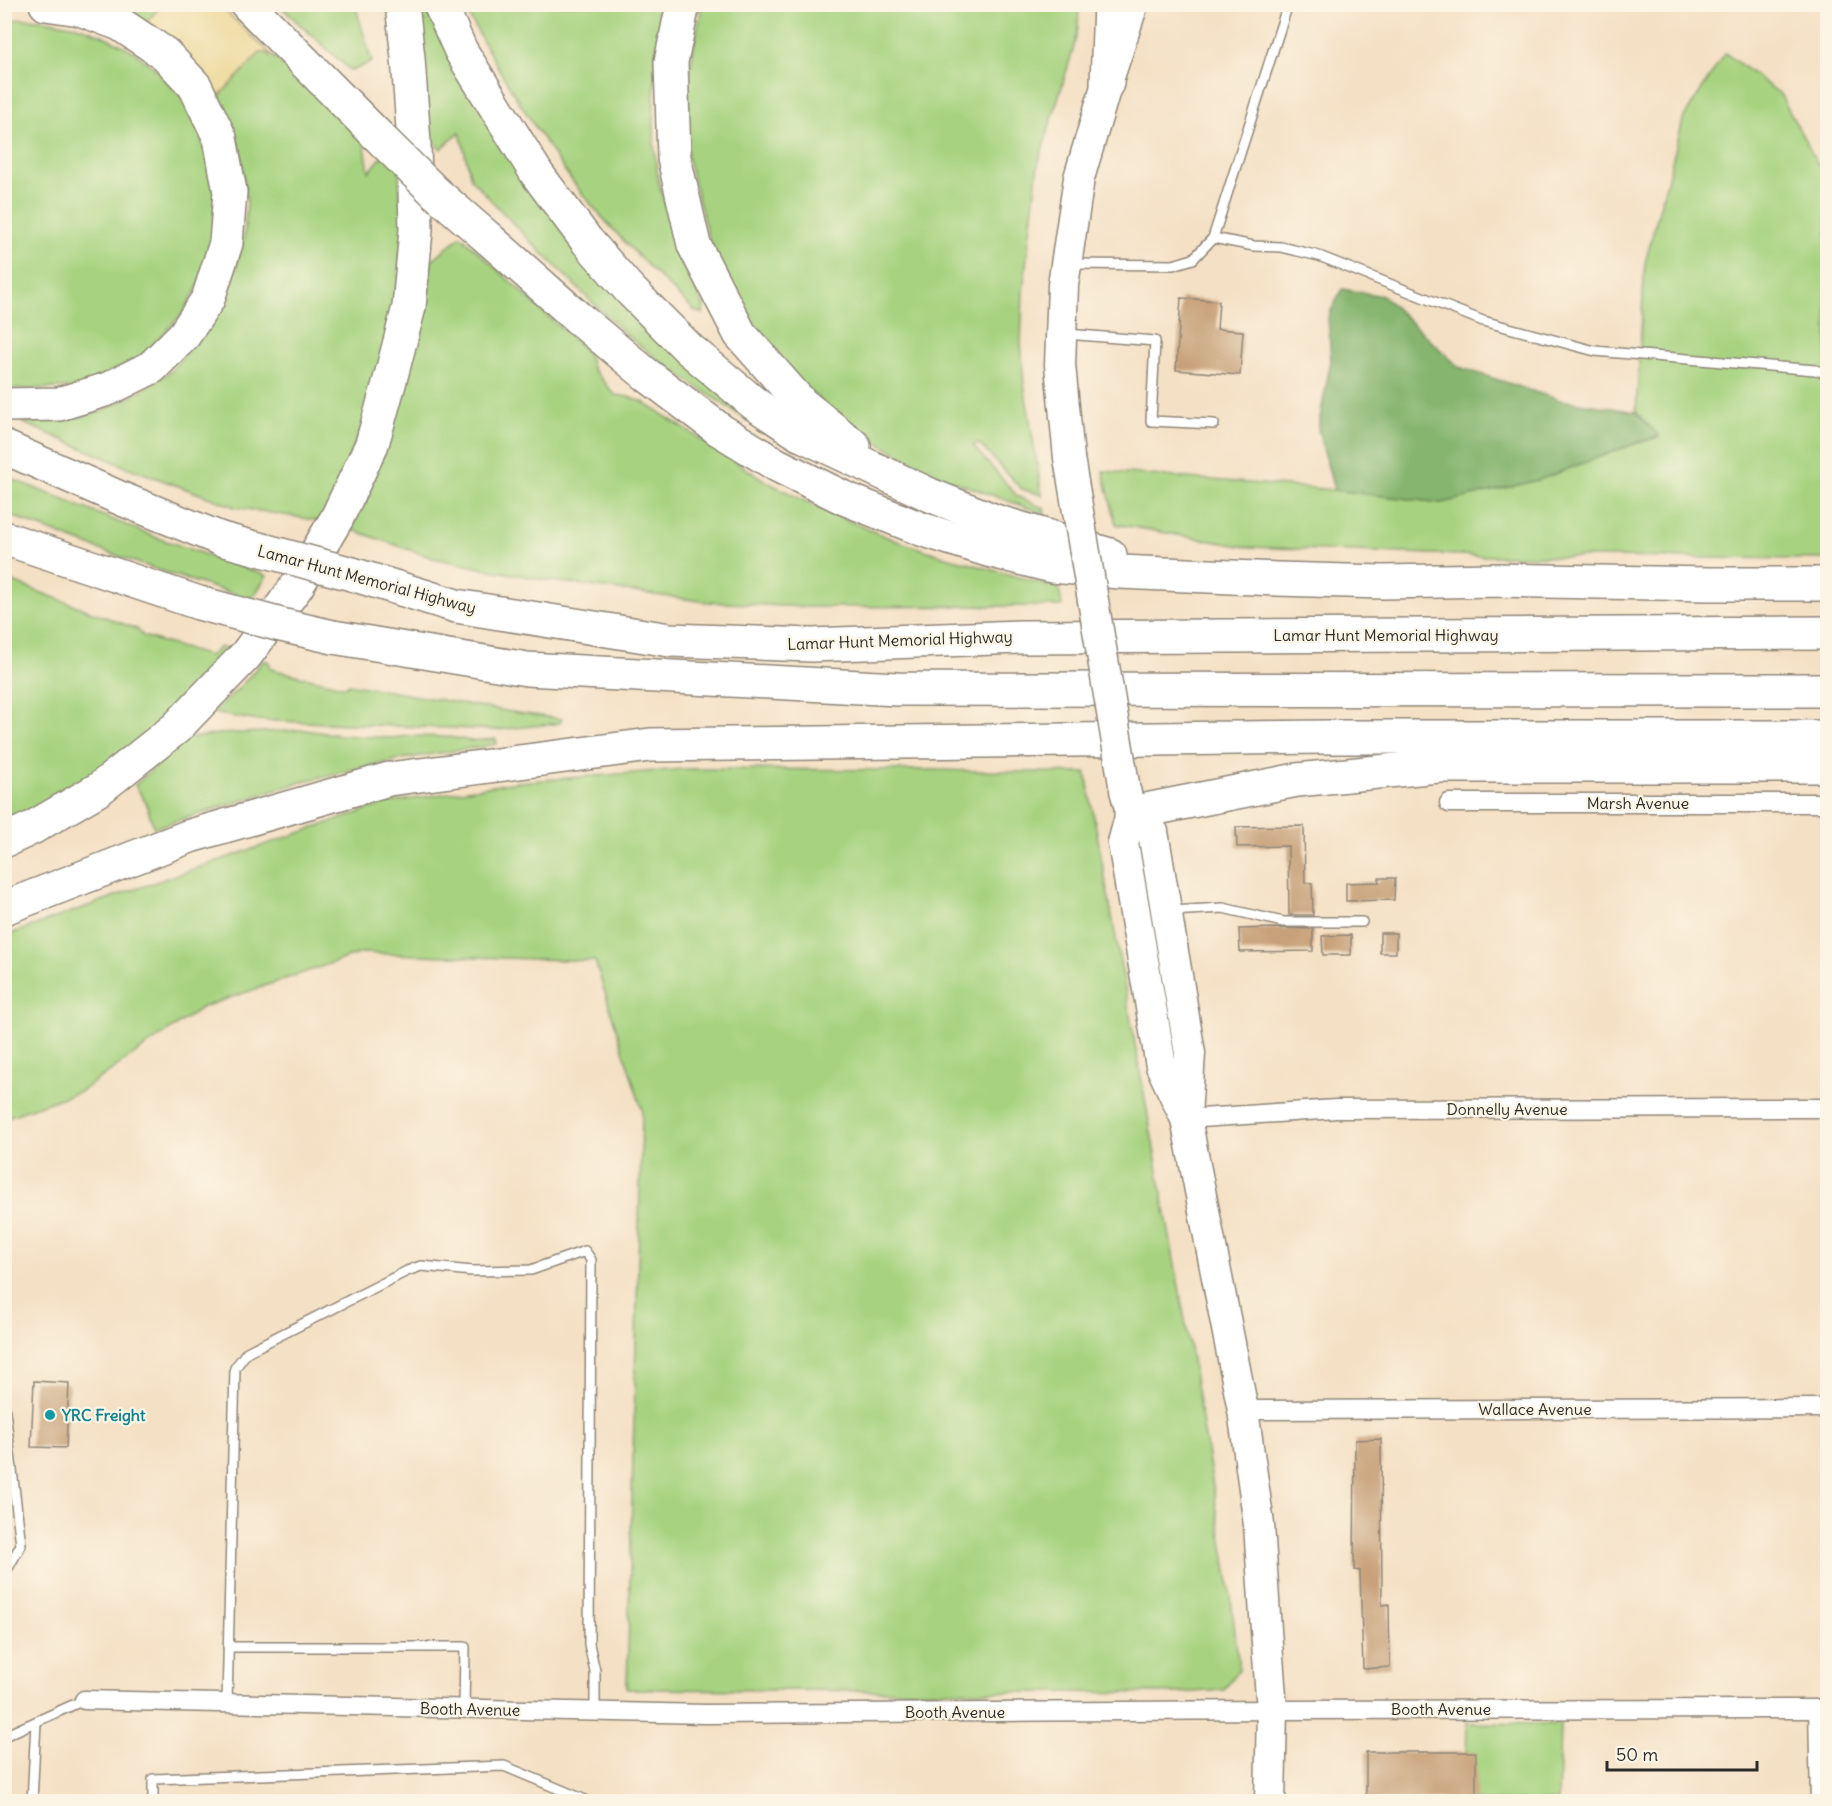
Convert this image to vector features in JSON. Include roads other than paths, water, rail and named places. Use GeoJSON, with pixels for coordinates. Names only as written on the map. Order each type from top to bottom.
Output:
{"type":"FeatureCollection","features":[{"type":"Feature","properties":{"kind":"highway"},"geometry":{"type":"LineString","coordinates":[[4,405],[59,404],[108,389],[152,367],[184,334],[208,299],[226,243],[230,192],[220,138],[195,86],[165,54],[120,24],[80,9],[46,4]]}},
{"type":"Feature","properties":{"kind":"highway"},"geometry":{"type":"LineString","coordinates":[[247,4],[436,193],[577,318],[647,375],[720,430],[777,465],[844,498],[921,530],[1053,566],[1120,572],[1382,582],[1496,580],[1827,584]]}},
{"type":"Feature","properties":{"kind":"highway"},"geometry":{"type":"LineString","coordinates":[[4,841],[32,828],[99,789],[176,728],[246,655],[297,586],[338,518],[372,444],[409,307],[416,230],[414,143],[402,4]]}},
{"type":"Feature","properties":{"kind":"highway"},"geometry":{"type":"LineString","coordinates":[[440,4],[461,51],[537,174],[587,241],[630,290],[689,349],[755,404],[800,434],[930,495],[995,521],[1115,557],[1277,579]]}},
{"type":"Feature","properties":{"kind":"highway"},"geometry":{"type":"LineString","coordinates":[[683,4],[671,62],[674,158],[694,245],[740,334],[801,403],[893,477]]}},
{"type":"Feature","properties":{"kind":"highway"},"geometry":{"type":"LineString","coordinates":[[1107,83],[1110,4]]}},
{"type":"Feature","properties":{"kind":"highway","name":"Lamar Hunt Memorial Highway"},"geometry":{"type":"LineString","coordinates":[[4,447],[122,499],[221,539],[352,574],[456,606],[670,640],[812,645],[1020,637],[1827,633]]}},
{"type":"Feature","properties":{"kind":"highway"},"geometry":{"type":"LineString","coordinates":[[4,538],[199,603],[281,626],[333,637],[527,669],[897,689],[1827,690]]}},
{"type":"Feature","properties":{"kind":"highway"},"geometry":{"type":"LineString","coordinates":[[4,908],[190,836],[389,779],[650,745],[1325,737],[1827,737]]}},
{"type":"Feature","properties":{"kind":"highway"},"geometry":{"type":"LineString","coordinates":[[1127,798],[1438,766],[1827,766]]}},
{"type":"Feature","properties":{"kind":"main road"},"geometry":{"type":"LineString","coordinates":[[1133,4],[1079,178],[1063,285],[1060,365],[1069,458],[1127,798],[1123,843],[1161,1066],[1186,1119],[1243,1410],[1259,1525],[1272,1710],[1270,1802]]}},
{"type":"Feature","properties":{"kind":"main road"},"geometry":{"type":"LineString","coordinates":[[1127,798],[1153,832],[1190,1053],[1186,1119]]}},
{"type":"Feature","properties":{"kind":"street","name":"Marsh Avenue"},"geometry":{"type":"LineString","coordinates":[[1449,803],[1827,803]]}},
{"type":"Feature","properties":{"kind":"street","name":"Donnelly Avenue"},"geometry":{"type":"LineString","coordinates":[[1186,1119],[1336,1109],[1827,1108]]}},
{"type":"Feature","properties":{"kind":"street","name":"Wallace Avenue"},"geometry":{"type":"LineString","coordinates":[[1243,1410],[1827,1408]]}},
{"type":"Feature","properties":{"kind":"street","name":"Booth Avenue"},"geometry":{"type":"LineString","coordinates":[[84,1700],[706,1714],[1823,1709]]}},
{"type":"Feature","properties":{"kind":"street"},"geometry":{"type":"LineString","coordinates":[[1820,1802],[1823,1709]]}},
{"type":"Feature","properties":{"kind":"lane"},"geometry":{"type":"LineString","coordinates":[[1066,264],[1173,265],[1193,259],[1213,238],[1288,4]]}},
{"type":"Feature","properties":{"kind":"lane"},"geometry":{"type":"LineString","coordinates":[[1213,238],[1319,255],[1483,321],[1595,351],[1815,370],[1827,373]]}},
{"type":"Feature","properties":{"kind":"lane"},"geometry":{"type":"LineString","coordinates":[[1061,334],[1155,341],[1151,421],[1214,424]]}},
{"type":"Feature","properties":{"kind":"lane"},"geometry":{"type":"LineString","coordinates":[[1166,911],[1223,908],[1283,922],[1362,922]]}},
{"type":"Feature","properties":{"kind":"lane"},"geometry":{"type":"LineString","coordinates":[[227,1703],[235,1368],[248,1352],[421,1266],[472,1271],[531,1270],[585,1251],[591,1260],[589,1644],[595,1671],[595,1712]]}},
{"type":"Feature","properties":{"kind":"lane"},"geometry":{"type":"LineString","coordinates":[[4,1403],[21,1545],[4,1575]]}},
{"type":"Feature","properties":{"kind":"lane"},"geometry":{"type":"LineString","coordinates":[[228,1647],[465,1647],[464,1709]]}},
{"type":"Feature","properties":{"kind":"lane"},"geometry":{"type":"LineString","coordinates":[[4,1736],[84,1700]]}},
{"type":"Feature","properties":{"kind":"lane"},"geometry":{"type":"LineString","coordinates":[[32,1802],[36,1722]]}},
{"type":"Feature","properties":{"kind":"lane"},"geometry":{"type":"LineString","coordinates":[[153,1802],[153,1779],[504,1766],[590,1802]]}},
{"type":"Feature","properties":{"kind":"place","name":"YRC Freight"},"geometry":{"type":"Point","coordinates":[50,1415]}}]}
